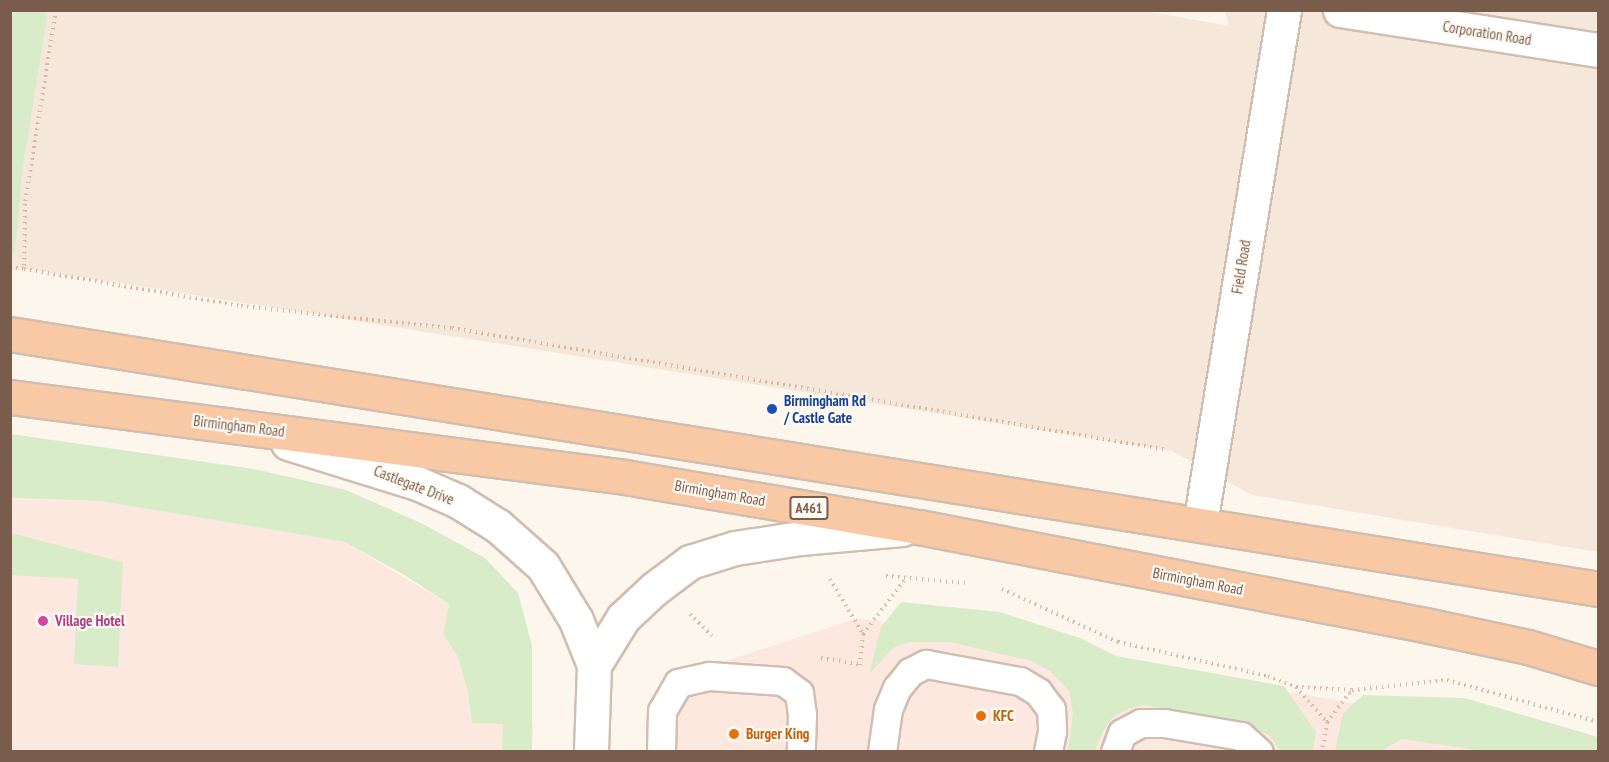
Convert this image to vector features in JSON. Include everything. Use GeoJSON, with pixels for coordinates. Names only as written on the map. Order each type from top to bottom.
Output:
{"type":"FeatureCollection","features":[{"type":"Feature","properties":{"kind":"highway"},"geometry":{"type":"LineString","coordinates":[[10,334],[1599,590]]}},
{"type":"Feature","properties":{"kind":"highway","name":"Birmingham Road"},"geometry":{"type":"LineString","coordinates":[[10,397],[625,477],[919,527],[1528,646],[1599,668]]}},
{"type":"Feature","properties":{"kind":"street","name":"Field Road"},"geometry":{"type":"LineString","coordinates":[[1200,524],[1284,10]]}},
{"type":"Feature","properties":{"kind":"street","name":"Corporation Road"},"geometry":{"type":"LineString","coordinates":[[1340,10],[1599,50]]}},
{"type":"Feature","properties":{"kind":"street","name":"Castlegate Drive"},"geometry":{"type":"LineString","coordinates":[[229,425],[417,483],[458,501],[498,526],[543,566],[576,620],[594,664],[591,752]]}},
{"type":"Feature","properties":{"kind":"street","name":"Castlegate Drive"},"geometry":{"type":"LineString","coordinates":[[594,664],[622,618],[690,562],[735,548],[800,538],[919,527]]}},
{"type":"Feature","properties":{"kind":"lane"},"geometry":{"type":"LineString","coordinates":[[882,752],[888,709],[897,688],[909,672],[926,664],[1020,681],[1038,692],[1051,709],[1052,731],[1048,752]]}},
{"type":"Feature","properties":{"kind":"lane"},"geometry":{"type":"LineString","coordinates":[[661,752],[662,711],[678,683],[709,676],[783,681],[798,693],[802,715],[801,752]]}},
{"type":"Feature","properties":{"kind":"lane"},"geometry":{"type":"LineString","coordinates":[[1115,752],[1122,733],[1141,723],[1164,723],[1241,736],[1259,752]]}},
{"type":"Feature","properties":{"kind":"path"},"geometry":{"type":"LineString","coordinates":[[24,269],[25,204],[56,10]]}},
{"type":"Feature","properties":{"kind":"path"},"geometry":{"type":"LineString","coordinates":[[10,267],[241,306],[452,328],[1172,451],[1209,461]]}},
{"type":"Feature","properties":{"kind":"path"},"geometry":{"type":"LineString","coordinates":[[825,572],[863,634]]}},
{"type":"Feature","properties":{"kind":"path"},"geometry":{"type":"LineString","coordinates":[[858,675],[863,634],[906,578]]}},
{"type":"Feature","properties":{"kind":"path"},"geometry":{"type":"LineString","coordinates":[[991,585],[1118,642],[1268,676],[1296,687],[1352,690],[1447,680],[1599,722]]}},
{"type":"Feature","properties":{"kind":"path"},"geometry":{"type":"LineString","coordinates":[[1296,687],[1327,722]]}},
{"type":"Feature","properties":{"kind":"path"},"geometry":{"type":"LineString","coordinates":[[1322,752],[1327,722],[1352,690]]}},
{"type":"Feature","properties":{"kind":"shaded area"},"geometry":{"type":"Polygon","coordinates":[[[1140,10],[1229,26],[1225,11],[1598,11],[1598,552],[1252,495],[1172,451],[125,284],[24,269],[11,271],[11,224],[35,11],[1140,10]]]}},
{"type":"Feature","properties":{"kind":"shaded area"},"geometry":{"type":"Polygon","coordinates":[[[11,499],[107,501],[345,542],[449,604],[443,634],[458,657],[468,693],[472,723],[533,724],[532,751],[11,752],[11,499]]]}},
{"type":"Feature","properties":{"kind":"shaded area"},"geometry":{"type":"Polygon","coordinates":[[[858,618],[1499,728],[1577,752],[648,752],[661,682],[858,618]]]}},
{"type":"Feature","properties":{"kind":"green space"},"geometry":{"type":"Polygon","coordinates":[[[13,11],[48,11],[22,172],[15,253],[10,251],[10,28],[13,11]]]}},
{"type":"Feature","properties":{"kind":"green space"},"geometry":{"type":"Polygon","coordinates":[[[11,434],[254,469],[346,490],[421,523],[485,558],[518,593],[532,645],[532,751],[502,751],[503,724],[472,723],[468,693],[458,657],[443,634],[449,604],[406,576],[345,542],[101,501],[11,498],[11,434]]]}},
{"type":"Feature","properties":{"kind":"green space"},"geometry":{"type":"Polygon","coordinates":[[[11,533],[123,562],[118,667],[74,664],[78,579],[11,575],[11,533]]]}},
{"type":"Feature","properties":{"kind":"green space"},"geometry":{"type":"Polygon","coordinates":[[[901,602],[1000,612],[1080,638],[1116,656],[1284,686],[1316,732],[1313,751],[1280,751],[1269,735],[1250,727],[1145,705],[1128,709],[1113,717],[1103,731],[1095,751],[1068,751],[1073,714],[1069,691],[1050,671],[1031,661],[950,642],[909,642],[893,648],[869,674],[881,627],[901,602]]]}},
{"type":"Feature","properties":{"kind":"green space"},"geometry":{"type":"Polygon","coordinates":[[[1363,695],[1465,698],[1598,737],[1598,751],[1483,751],[1402,739],[1381,751],[1335,751],[1343,713],[1363,695]]]}},
{"type":"Feature","properties":{"kind":"place","name":"Birmingham Rd / Castle Gate"},"geometry":{"type":"Point","coordinates":[772,409]}},
{"type":"Feature","properties":{"kind":"place","name":"Village Hotel"},"geometry":{"type":"Point","coordinates":[43,621]}},
{"type":"Feature","properties":{"kind":"place","name":"KFC"},"geometry":{"type":"Point","coordinates":[981,716]}},
{"type":"Feature","properties":{"kind":"place","name":"Burger King"},"geometry":{"type":"Point","coordinates":[734,734]}}]}
